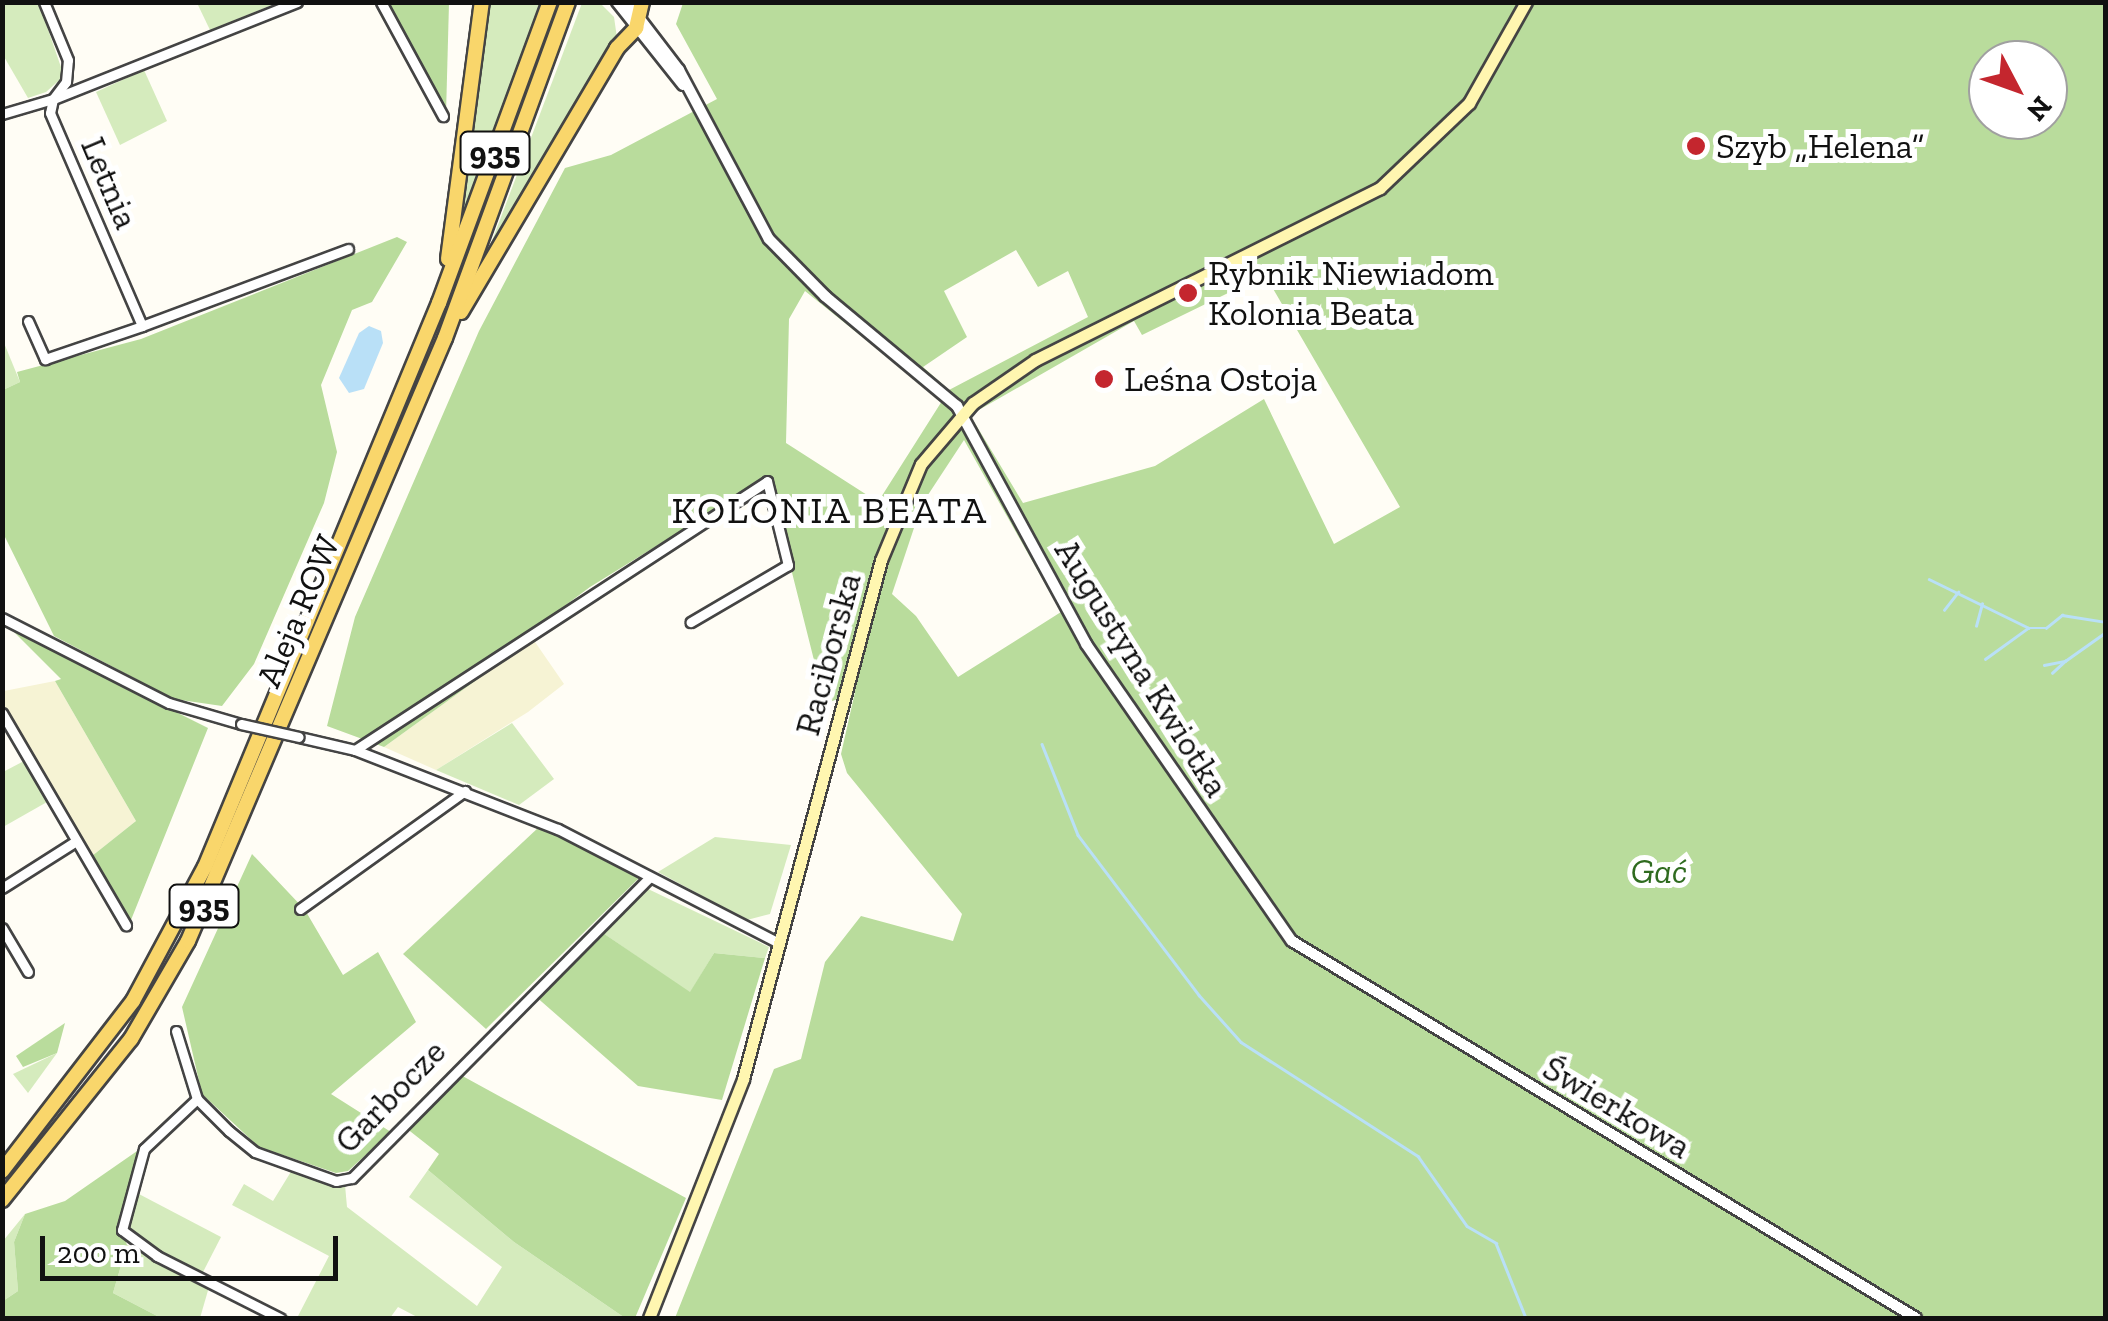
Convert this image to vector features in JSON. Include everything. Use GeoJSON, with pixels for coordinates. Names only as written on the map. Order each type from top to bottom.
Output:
{"type":"FeatureCollection","features":[{"type":"Feature","properties":{"kind":"main road"},"geometry":{"type":"LineString","coordinates":[[439,303],[482,2]]}},
{"type":"Feature","properties":{"kind":"main road","name":"Aleja ROW"},"geometry":{"type":"LineString","coordinates":[[2,1171],[133,1001],[205,867],[439,303],[550,2]]}},
{"type":"Feature","properties":{"kind":"main road","name":"Aleja ROW"},"geometry":{"type":"LineString","coordinates":[[2,1200],[130,1039],[188,941],[444,338],[568,2]]}},
{"type":"Feature","properties":{"kind":"main road","name":"Raciborska"},"geometry":{"type":"LineString","coordinates":[[648,1318],[743,1079],[890,531],[921,464],[961,414],[1050,351],[1380,188],[1469,103],[1526,2]]}},
{"type":"Feature","properties":{"kind":"main road"},"geometry":{"type":"LineString","coordinates":[[444,338],[635,12]]}},
{"type":"Feature","properties":{"kind":"street"},"geometry":{"type":"LineString","coordinates":[[2,114],[53,99],[66,82],[68,60],[44,2]]}},
{"type":"Feature","properties":{"kind":"street","name":"Letnia"},"geometry":{"type":"LineString","coordinates":[[142,326],[50,113],[53,99],[297,2]]}},
{"type":"Feature","properties":{"kind":"street"},"geometry":{"type":"LineString","coordinates":[[381,2],[443,116]]}},
{"type":"Feature","properties":{"kind":"street","name":"Augustyna Kwiotka"},"geometry":{"type":"LineString","coordinates":[[617,2],[635,12],[687,90],[769,239],[961,414],[1086,644],[1292,942]]}},
{"type":"Feature","properties":{"kind":"street"},"geometry":{"type":"LineString","coordinates":[[28,321],[45,359],[348,249]]}},
{"type":"Feature","properties":{"kind":"street"},"geometry":{"type":"LineString","coordinates":[[354,750],[767,481],[788,565],[692,622]]}},
{"type":"Feature","properties":{"kind":"street"},"geometry":{"type":"LineString","coordinates":[[2,618],[169,703],[354,750],[558,829],[779,943]]}},
{"type":"Feature","properties":{"kind":"street"},"geometry":{"type":"LineString","coordinates":[[2,712],[126,924]]}},
{"type":"Feature","properties":{"kind":"street"},"geometry":{"type":"LineString","coordinates":[[300,908],[465,791]]}},
{"type":"Feature","properties":{"kind":"street"},"geometry":{"type":"LineString","coordinates":[[2,888],[76,841]]}},
{"type":"Feature","properties":{"kind":"street","name":"Garbocze"},"geometry":{"type":"LineString","coordinates":[[196,1099],[254,1152],[336,1181],[352,1178],[649,878]]}},
{"type":"Feature","properties":{"kind":"street"},"geometry":{"type":"LineString","coordinates":[[2,928],[28,972]]}},
{"type":"Feature","properties":{"kind":"street","name":"Świerkowa"},"geometry":{"type":"LineString","coordinates":[[1292,942],[1916,1318]]}},
{"type":"Feature","properties":{"kind":"street"},"geometry":{"type":"LineString","coordinates":[[176,1031],[196,1099],[144,1150],[122,1230],[156,1256],[280,1318]]}},
{"type":"Feature","properties":{"kind":"shaded area"},"geometry":{"type":"Polygon","coordinates":[[[533,639],[564,684],[528,712],[436,770],[384,747],[533,639]]]}},
{"type":"Feature","properties":{"kind":"shaded area"},"geometry":{"type":"Polygon","coordinates":[[[55,681],[136,821],[92,856],[3,706],[4,691],[55,681]]]}},
{"type":"Feature","properties":{"kind":"green space"},"geometry":{"type":"Polygon","coordinates":[[[3,3],[39,3],[64,76],[46,92],[28,98],[3,55],[3,3]]]}},
{"type":"Feature","properties":{"kind":"green space"},"geometry":{"type":"Polygon","coordinates":[[[197,3],[277,3],[210,30],[197,3]]]}},
{"type":"Feature","properties":{"kind":"green space"},"geometry":{"type":"Polygon","coordinates":[[[385,3],[449,3],[446,114],[385,3]]]}},
{"type":"Feature","properties":{"kind":"green space"},"geometry":{"type":"Polygon","coordinates":[[[488,3],[540,3],[457,235],[488,3]]]}},
{"type":"Feature","properties":{"kind":"green space"},"geometry":{"type":"Polygon","coordinates":[[[582,3],[600,3],[614,17],[617,38],[479,275],[582,3]]]}},
{"type":"Feature","properties":{"kind":"green space","name":"Gać"},"geometry":{"type":"Polygon","coordinates":[[[683,3],[2105,3],[2105,1318],[675,1318],[774,1069],[801,1059],[825,962],[861,916],[953,941],[962,914],[847,773],[841,754],[855,692],[825,704],[768,477],[590,587],[539,625],[533,639],[384,747],[327,726],[355,617],[479,331],[565,168],[611,155],[717,99],[676,24],[683,3]],[[1016,250],[944,291],[967,337],[923,367],[949,390],[1088,317],[1068,271],[1038,287],[1016,250]],[[1265,275],[1142,335],[1134,321],[970,415],[1023,503],[1155,466],[1264,399],[1334,544],[1400,507],[1265,275]],[[805,291],[789,319],[786,443],[878,502],[942,401],[805,291]],[[964,440],[922,504],[892,594],[916,616],[958,677],[1061,612],[964,440]]]}},
{"type":"Feature","properties":{"kind":"green space"},"geometry":{"type":"Polygon","coordinates":[[[144,70],[167,121],[120,145],[96,92],[144,70]]]}},
{"type":"Feature","properties":{"kind":"green space"},"geometry":{"type":"Polygon","coordinates":[[[397,237],[407,242],[372,302],[352,310],[321,385],[337,452],[324,503],[254,664],[222,706],[174,699],[54,636],[3,533],[3,390],[20,382],[17,372],[141,339],[397,237]]]}},
{"type":"Feature","properties":{"kind":"green space"},"geometry":{"type":"Polygon","coordinates":[[[2,338],[20,382],[3,390],[2,390],[2,338]]]}},
{"type":"Feature","properties":{"kind":"green space"},"geometry":{"type":"Polygon","coordinates":[[[12,630],[208,728],[131,920],[92,856],[136,821],[55,681],[61,679],[12,630]]]}},
{"type":"Feature","properties":{"kind":"green space"},"geometry":{"type":"Polygon","coordinates":[[[512,723],[554,779],[519,805],[436,770],[512,723]]]}},
{"type":"Feature","properties":{"kind":"green space"},"geometry":{"type":"Polygon","coordinates":[[[24,761],[47,802],[3,827],[3,772],[24,761]]]}},
{"type":"Feature","properties":{"kind":"green space"},"geometry":{"type":"Polygon","coordinates":[[[539,827],[640,877],[486,1029],[403,954],[539,827]]]}},
{"type":"Feature","properties":{"kind":"green space"},"geometry":{"type":"Polygon","coordinates":[[[715,837],[791,845],[770,914],[747,920],[658,872],[715,837]]]}},
{"type":"Feature","properties":{"kind":"green space"},"geometry":{"type":"Polygon","coordinates":[[[252,854],[305,910],[343,975],[378,952],[416,1022],[331,1094],[391,1132],[348,1171],[336,1173],[259,1147],[202,1094],[182,1007],[252,854]]]}},
{"type":"Feature","properties":{"kind":"green space"},"geometry":{"type":"Polygon","coordinates":[[[646,888],[769,947],[765,958],[714,953],[690,993],[600,931],[646,888]]]}},
{"type":"Feature","properties":{"kind":"green space"},"geometry":{"type":"Polygon","coordinates":[[[600,931],[690,992],[714,953],[765,958],[722,1100],[638,1086],[534,995],[600,931]]]}},
{"type":"Feature","properties":{"kind":"green space"},"geometry":{"type":"Polygon","coordinates":[[[65,1023],[57,1053],[23,1067],[16,1056],[65,1023]]]}},
{"type":"Feature","properties":{"kind":"green space"},"geometry":{"type":"Polygon","coordinates":[[[57,1053],[28,1093],[13,1074],[57,1053]]]}},
{"type":"Feature","properties":{"kind":"green space"},"geometry":{"type":"Polygon","coordinates":[[[457,1073],[686,1198],[635,1318],[625,1318],[514,1242],[428,1170],[439,1154],[406,1128],[457,1073]]]}},
{"type":"Feature","properties":{"kind":"green space"},"geometry":{"type":"Polygon","coordinates":[[[140,1149],[119,1222],[127,1245],[113,1293],[161,1318],[3,1318],[3,1301],[18,1291],[14,1242],[25,1214],[65,1201],[140,1149]]]}},
{"type":"Feature","properties":{"kind":"green space"},"geometry":{"type":"Polygon","coordinates":[[[292,1170],[345,1185],[347,1207],[477,1306],[502,1267],[409,1197],[428,1170],[514,1242],[625,1318],[419,1318],[398,1307],[390,1318],[297,1318],[329,1256],[232,1205],[244,1184],[273,1201],[292,1170]]]}},
{"type":"Feature","properties":{"kind":"green space"},"geometry":{"type":"Polygon","coordinates":[[[137,1193],[221,1237],[202,1274],[133,1239],[125,1229],[137,1193]]]}},
{"type":"Feature","properties":{"kind":"green space"},"geometry":{"type":"Polygon","coordinates":[[[25,1214],[14,1242],[18,1291],[3,1301],[3,1241],[25,1214]]]}},
{"type":"Feature","properties":{"kind":"green space"},"geometry":{"type":"Polygon","coordinates":[[[127,1245],[209,1287],[200,1318],[161,1318],[113,1293],[127,1245]]]}},
{"type":"Feature","properties":{"kind":"water"},"geometry":{"type":"Polygon","coordinates":[[[369,326],[381,331],[383,343],[364,389],[349,393],[339,378],[359,333],[369,326]]]}},
{"type":"Feature","properties":{"kind":"waterway"},"geometry":{"type":"LineString","coordinates":[[1929,579],[2029,628],[2046,628],[2062,615],[2106,622]]}},
{"type":"Feature","properties":{"kind":"waterway"},"geometry":{"type":"LineString","coordinates":[[1944,610],[1958,592]]}},
{"type":"Feature","properties":{"kind":"waterway"},"geometry":{"type":"LineString","coordinates":[[1976,626],[1982,604]]}},
{"type":"Feature","properties":{"kind":"waterway"},"geometry":{"type":"LineString","coordinates":[[1985,659],[2028,628]]}},
{"type":"Feature","properties":{"kind":"waterway"},"geometry":{"type":"LineString","coordinates":[[2044,665],[2065,661],[2106,632]]}},
{"type":"Feature","properties":{"kind":"waterway"},"geometry":{"type":"LineString","coordinates":[[2052,673],[2065,661]]}},
{"type":"Feature","properties":{"kind":"waterway"},"geometry":{"type":"LineString","coordinates":[[1042,744],[1078,835],[1199,995],[1241,1042],[1418,1156],[1467,1226],[1496,1243],[1526,1318]]}},
{"type":"Feature","properties":{"kind":"place","name":"Szyb „Helena”"},"geometry":{"type":"Point","coordinates":[1696,146]}},
{"type":"Feature","properties":{"kind":"place","name":"Rybnik Niewiadom Kolonia Beata"},"geometry":{"type":"Point","coordinates":[1188,293]}},
{"type":"Feature","properties":{"kind":"place","name":"Leśna Ostoja"},"geometry":{"type":"Point","coordinates":[1104,379]}},
{"type":"Feature","properties":{"kind":"district","name":"KOLONIA BEATA"},"geometry":{"type":"Point","coordinates":[830,511]}}]}
